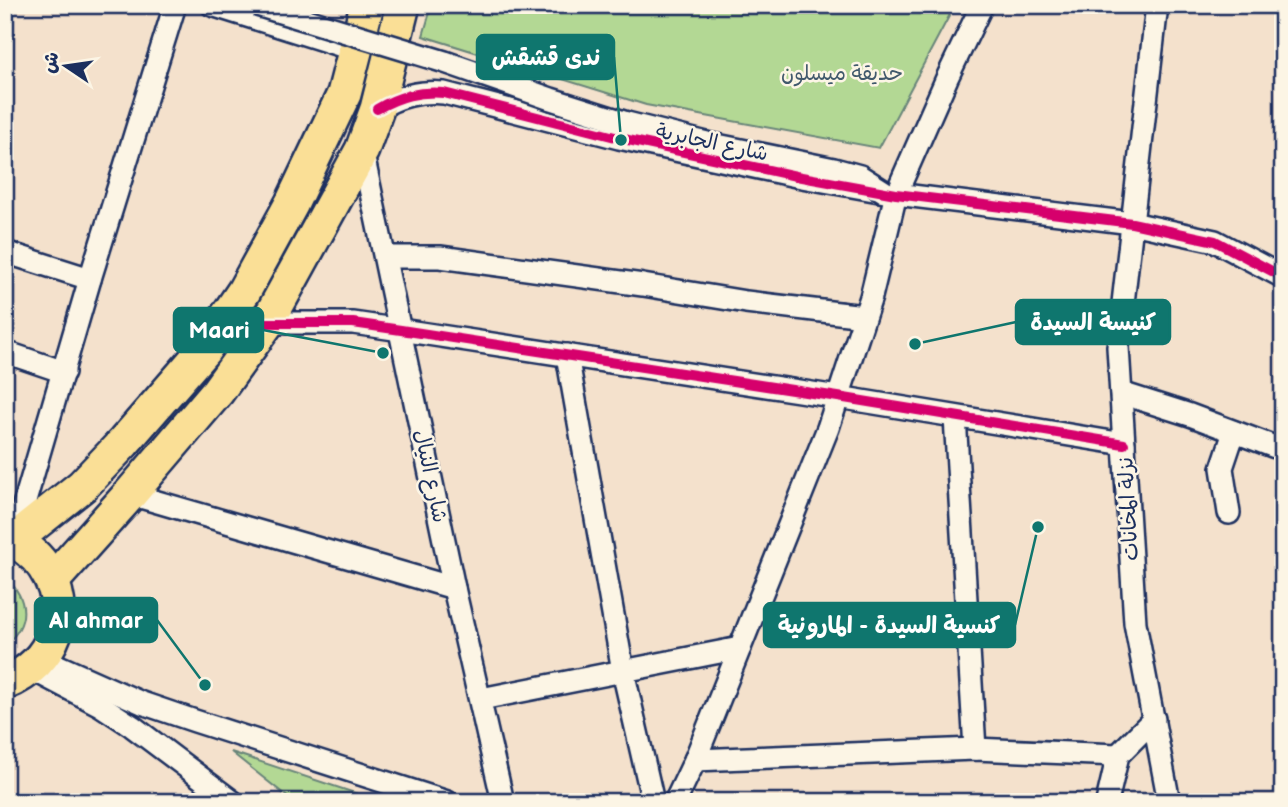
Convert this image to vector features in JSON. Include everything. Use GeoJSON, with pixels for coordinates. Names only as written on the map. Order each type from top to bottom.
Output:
{"type":"FeatureCollection","features":[{"type":"Feature","properties":{"kind":"main road"},"geometry":{"type":"LineString","coordinates":[[26,670],[52,641],[58,621],[58,600],[52,580],[37,556],[9,540],[82,486],[124,442],[211,340],[244,291],[292,203],[344,93],[367,5]]}},
{"type":"Feature","properties":{"kind":"main road"},"geometry":{"type":"LineString","coordinates":[[52,580],[217,392],[267,323],[362,150],[377,109],[403,5]]}},
{"type":"Feature","properties":{"kind":"street"},"geometry":{"type":"LineString","coordinates":[[9,540],[64,372],[175,5]]}},
{"type":"Feature","properties":{"kind":"street"},"geometry":{"type":"LineString","coordinates":[[212,5],[355,50]]}},
{"type":"Feature","properties":{"kind":"street","name":"شارع الجابرية"},"geometry":{"type":"LineString","coordinates":[[257,5],[444,62],[627,123],[707,143],[834,169],[860,176],[890,193]]}},
{"type":"Feature","properties":{"kind":"street"},"geometry":{"type":"LineString","coordinates":[[675,802],[695,760],[828,428],[871,298],[890,193],[982,5]]}},
{"type":"Feature","properties":{"kind":"street","name":"نزلة المخانات"},"geometry":{"type":"LineString","coordinates":[[1157,5],[1118,347],[1135,623],[1170,802]]}},
{"type":"Feature","properties":{"kind":"street"},"geometry":{"type":"LineString","coordinates":[[377,109],[402,96],[444,93],[682,153],[796,176],[890,193],[1132,223],[1216,241],[1283,277]]}},
{"type":"Feature","properties":{"kind":"street","name":"شارع النيال"},"geometry":{"type":"LineString","coordinates":[[362,150],[454,588],[503,802]]}},
{"type":"Feature","properties":{"kind":"street"},"geometry":{"type":"LineString","coordinates":[[5,252],[90,279]]}},
{"type":"Feature","properties":{"kind":"street"},"geometry":{"type":"LineString","coordinates":[[385,257],[440,257],[746,302],[864,316]]}},
{"type":"Feature","properties":{"kind":"street"},"geometry":{"type":"LineString","coordinates":[[267,323],[353,323],[1124,444]]}},
{"type":"Feature","properties":{"kind":"street"},"geometry":{"type":"LineString","coordinates":[[5,352],[64,372]]}},
{"type":"Feature","properties":{"kind":"street"},"geometry":{"type":"LineString","coordinates":[[567,355],[623,671],[653,802]]}},
{"type":"Feature","properties":{"kind":"street"},"geometry":{"type":"LineString","coordinates":[[1121,393],[1190,415],[1283,450]]}},
{"type":"Feature","properties":{"kind":"street"},"geometry":{"type":"LineString","coordinates":[[955,417],[975,749]]}},
{"type":"Feature","properties":{"kind":"street"},"geometry":{"type":"LineString","coordinates":[[1229,513],[1222,468],[1234,432]]}},
{"type":"Feature","properties":{"kind":"street"},"geometry":{"type":"LineString","coordinates":[[130,494],[454,588]]}},
{"type":"Feature","properties":{"kind":"street"},"geometry":{"type":"LineString","coordinates":[[481,699],[740,648]]}},
{"type":"Feature","properties":{"kind":"street"},"geometry":{"type":"LineString","coordinates":[[26,670],[100,705],[233,802]]}},
{"type":"Feature","properties":{"kind":"street"},"geometry":{"type":"LineString","coordinates":[[26,670],[142,703],[447,802]]}},
{"type":"Feature","properties":{"kind":"street"},"geometry":{"type":"LineString","coordinates":[[1107,802],[1118,755],[1154,719]]}},
{"type":"Feature","properties":{"kind":"street"},"geometry":{"type":"LineString","coordinates":[[695,760],[975,749],[1118,755]]}},
{"type":"Feature","properties":{"kind":"green space","name":"حديقة ميسلون"},"geometry":{"type":"Polygon","coordinates":[[[432,5],[955,5],[879,148],[646,105],[423,36],[432,5]]]}},
{"type":"Feature","properties":{"kind":"green space"},"geometry":{"type":"Polygon","coordinates":[[[5,577],[19,594],[23,611],[19,629],[5,645],[5,577]]]}},
{"type":"Feature","properties":{"kind":"green space"},"geometry":{"type":"Polygon","coordinates":[[[231,752],[382,802],[294,802],[231,752]]]}},
{"type":"Feature","properties":{"kind":"cycle path"},"geometry":{"type":"LineString","coordinates":[[377,109],[409,95],[444,93],[619,138],[796,176],[896,194],[1132,223],[1215,241],[1283,277]]}},
{"type":"Feature","properties":{"kind":"cycle path"},"geometry":{"type":"LineString","coordinates":[[267,323],[353,323],[1124,444]]}},
{"type":"Feature","properties":{"kind":"place","name":"ندى قشقش"},"geometry":{"type":"Point","coordinates":[621,140]}},
{"type":"Feature","properties":{"kind":"place","name":"كنيسة السيدة"},"geometry":{"type":"Point","coordinates":[915,344]}},
{"type":"Feature","properties":{"kind":"place","name":"Maari"},"geometry":{"type":"Point","coordinates":[383,353]}},
{"type":"Feature","properties":{"kind":"place","name":"كنسية السيدة - المارونية"},"geometry":{"type":"Point","coordinates":[1038,527]}},
{"type":"Feature","properties":{"kind":"place","name":"Al ahmar"},"geometry":{"type":"Point","coordinates":[205,685]}}]}
